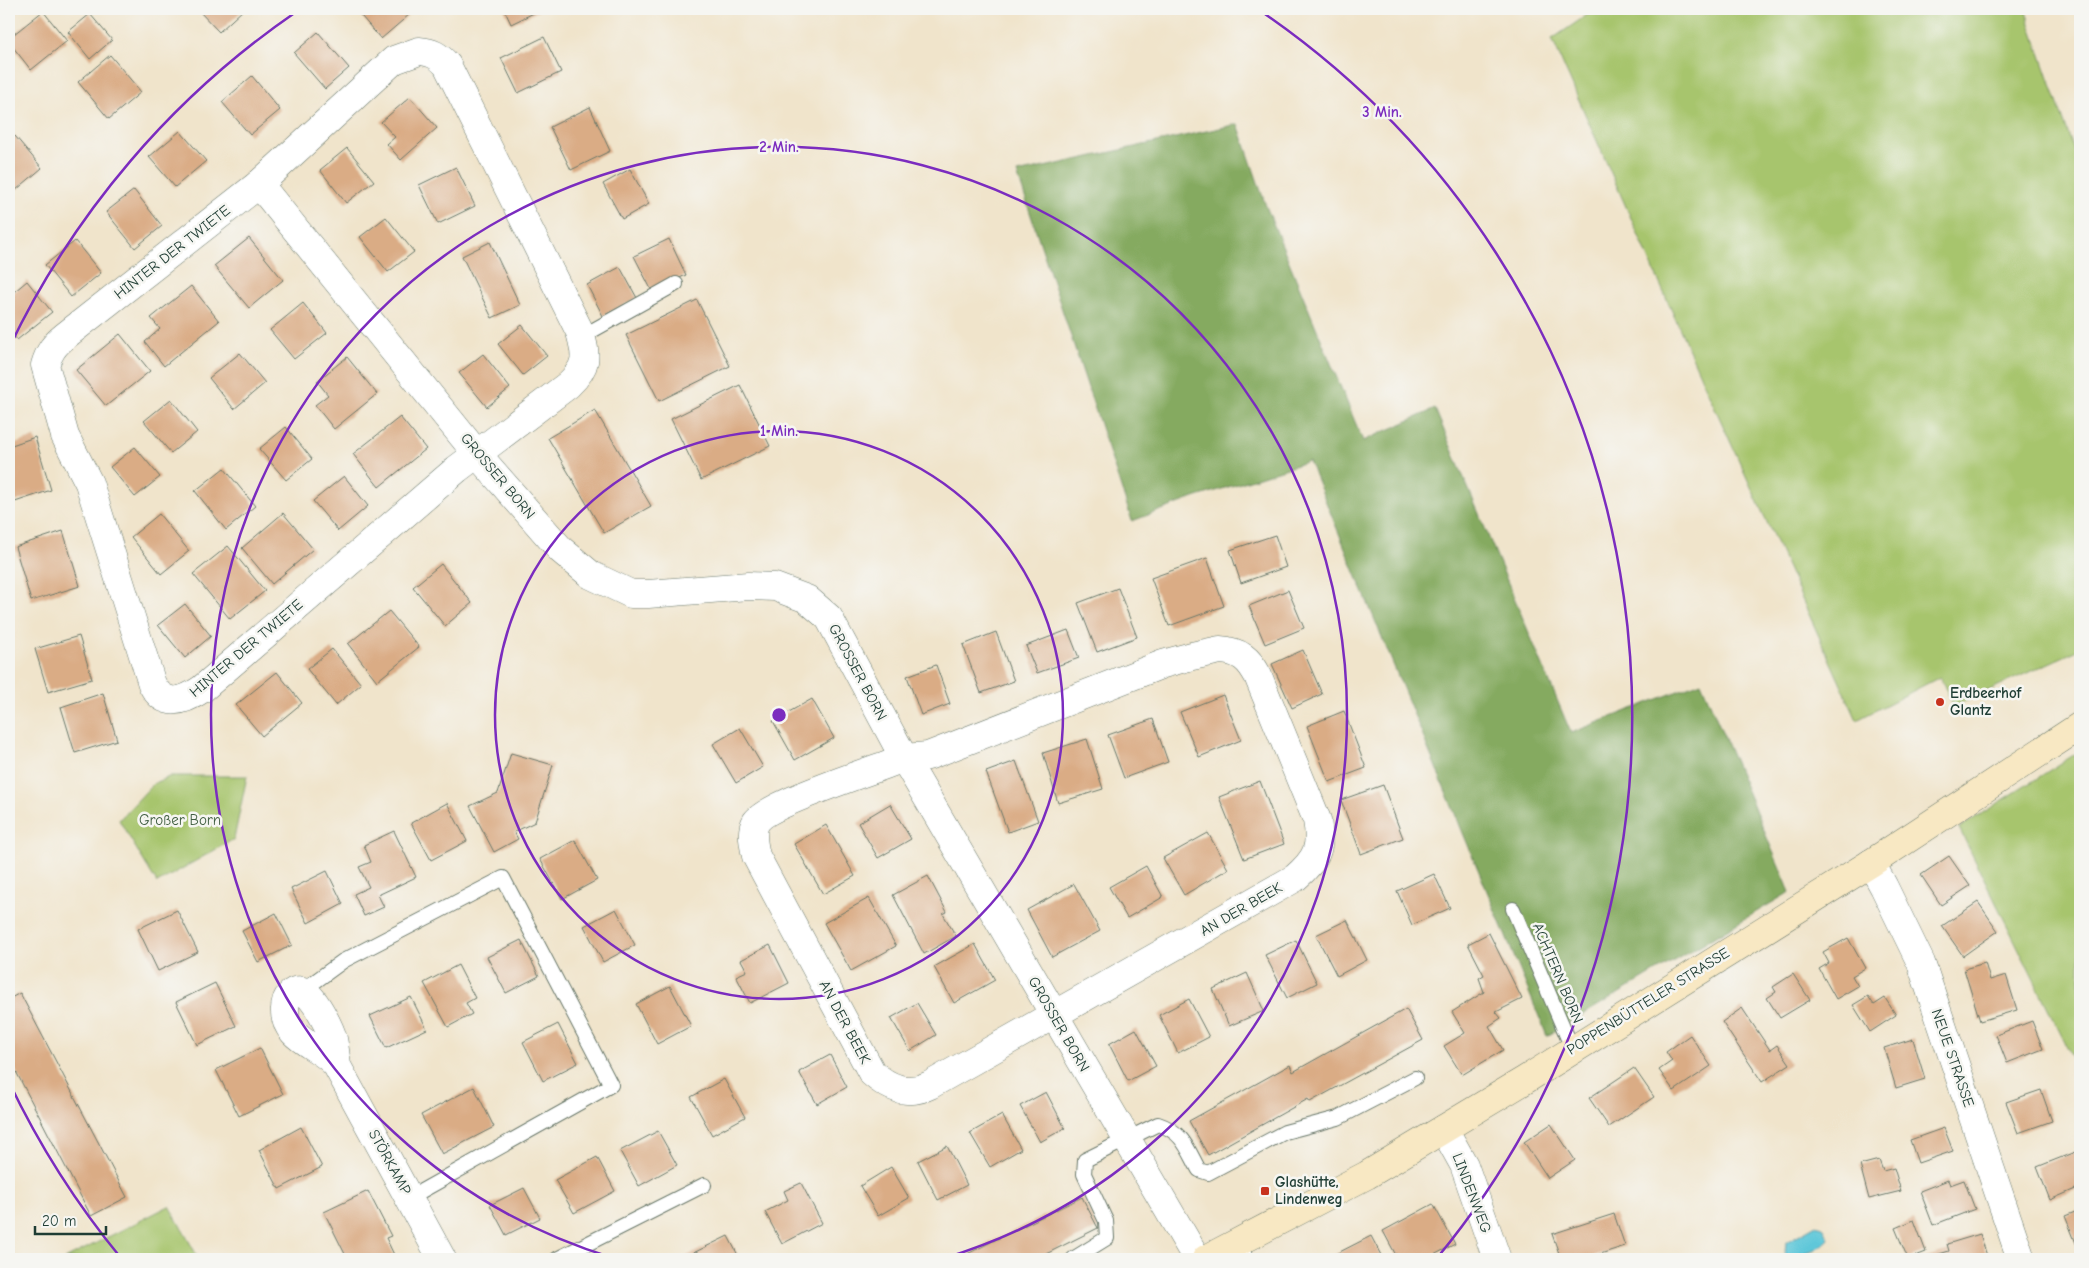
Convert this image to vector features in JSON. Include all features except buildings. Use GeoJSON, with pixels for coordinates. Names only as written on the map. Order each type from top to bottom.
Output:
{"type":"FeatureCollection","features":[{"type":"Feature","properties":{"kind":"main road","name":"POPPENBÜTTELER STRASSE"},"geometry":{"type":"LineString","coordinates":[[1206,1259],[1243,1250],[1444,1129],[1870,863],[2080,726]]}},
{"type":"Feature","properties":{"kind":"street","name":"HINTER DER TWIETE"},"geometry":{"type":"LineString","coordinates":[[419,51],[430,52],[439,56],[447,65],[581,337],[585,348],[585,363],[579,375],[457,469],[202,689],[167,709],[152,684],[89,483],[65,436],[46,365],[53,346],[259,184],[394,60],[419,51]]}},
{"type":"Feature","properties":{"kind":"street","name":"GROSSER BORN"},"geometry":{"type":"LineString","coordinates":[[259,184],[477,454],[561,550],[576,564],[591,575],[631,594],[748,586],[774,587],[797,593],[807,598],[829,618],[904,758],[1197,1259]]}},
{"type":"Feature","properties":{"kind":"street","name":"AN DER BEEK"},"geometry":{"type":"LineString","coordinates":[[1220,650],[1230,651],[1240,654],[1253,667],[1317,820],[1320,839],[1313,860],[1295,878],[923,1089],[913,1091],[902,1090],[883,1082],[872,1073],[756,856],[753,832],[755,824],[762,815],[779,806],[904,758],[928,756],[1163,664],[1220,650]]}},
{"type":"Feature","properties":{"kind":"street","name":"NEUE STRASSE"},"geometry":{"type":"LineString","coordinates":[[1870,863],[1884,887],[1921,963],[2020,1259]]}},
{"type":"Feature","properties":{"kind":"street","name":"STÖRKAMP"},"geometry":{"type":"LineString","coordinates":[[302,991],[296,990],[288,998],[285,1013],[287,1020],[296,1036],[331,1058],[337,1066],[442,1259]]}},
{"type":"Feature","properties":{"kind":"street","name":"LINDENWEG"},"geometry":{"type":"LineString","coordinates":[[1444,1129],[1464,1165],[1497,1259]]}},
{"type":"Feature","properties":{"kind":"lane"},"geometry":{"type":"LineString","coordinates":[[581,337],[676,284]]}},
{"type":"Feature","properties":{"kind":"lane"},"geometry":{"type":"LineString","coordinates":[[302,991],[343,961],[503,878],[611,1085],[409,1198]]}},
{"type":"Feature","properties":{"kind":"lane","name":"ACHTERN BORN"},"geometry":{"type":"LineString","coordinates":[[1513,909],[1572,1048]]}},
{"type":"Feature","properties":{"kind":"lane"},"geometry":{"type":"LineString","coordinates":[[1073,1259],[1107,1238],[1106,1221],[1084,1174],[1085,1160],[1158,1124],[1172,1128],[1182,1140],[1199,1170],[1208,1172],[1284,1132],[1338,1118],[1415,1078]]}},
{"type":"Feature","properties":{"kind":"lane"},"geometry":{"type":"LineString","coordinates":[[558,1259],[704,1185]]}},
{"type":"Feature","properties":{"kind":"green space"},"geometry":{"type":"Polygon","coordinates":[[[1596,9],[2025,9],[2080,168],[2080,649],[1954,706],[1940,677],[1857,720],[1705,386],[1552,39],[1596,9]]]}},
{"type":"Feature","properties":{"kind":"green space"},"geometry":{"type":"Polygon","coordinates":[[[1238,124],[1266,206],[1363,441],[1435,409],[1571,733],[1701,682],[1790,892],[1547,1036],[1309,461],[1194,498],[1132,521],[1017,173],[1238,124]]]}},
{"type":"Feature","properties":{"kind":"green space"},"geometry":{"type":"Polygon","coordinates":[[[2080,751],[2080,1073],[1959,828],[2080,751]]]}},
{"type":"Feature","properties":{"kind":"green space","name":"Großer Born"},"geometry":{"type":"Polygon","coordinates":[[[171,776],[247,776],[234,839],[157,883],[119,820],[153,784],[171,776]]]}},
{"type":"Feature","properties":{"kind":"green space"},"geometry":{"type":"Polygon","coordinates":[[[169,1206],[199,1259],[65,1259],[169,1206]]]}},
{"type":"Feature","properties":{"kind":"water"},"geometry":{"type":"Polygon","coordinates":[[[1816,1225],[1823,1227],[1829,1239],[1822,1245],[1798,1257],[1789,1259],[1785,1254],[1786,1242],[1816,1225]]]}},
{"type":"Feature","properties":{"kind":"place","name":"Erdbeerhof Glantz"},"geometry":{"type":"Point","coordinates":[1940,702]}},
{"type":"Feature","properties":{"kind":"place","name":"Glashütte, Lindenweg"},"geometry":{"type":"Point","coordinates":[1265,1191]}}]}
